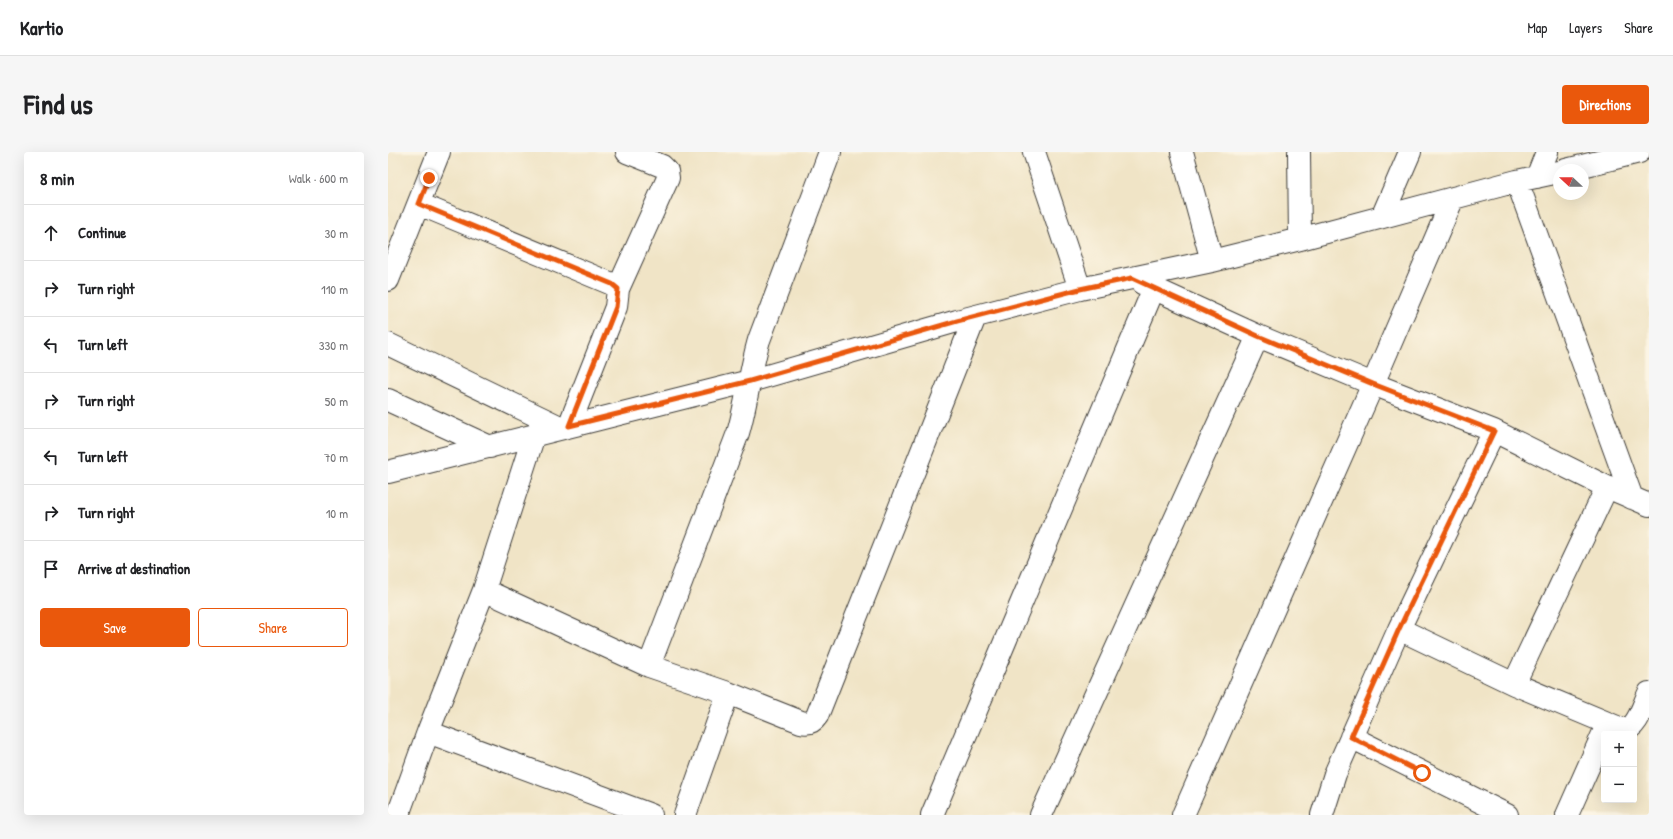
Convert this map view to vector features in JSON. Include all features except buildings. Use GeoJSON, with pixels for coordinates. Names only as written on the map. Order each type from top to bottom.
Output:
{"type":"FeatureCollection","features":[{"type":"Feature","properties":{"kind":"street"},"geometry":{"type":"LineString","coordinates":[[388,280],[439,152]]}},
{"type":"Feature","properties":{"kind":"street"},"geometry":{"type":"LineString","coordinates":[[565,427],[616,307],[618,289],[668,178],[667,171],[662,166],[627,152]]}},
{"type":"Feature","properties":{"kind":"street"},"geometry":{"type":"LineString","coordinates":[[649,666],[738,433],[745,410],[759,340],[830,152]]}},
{"type":"Feature","properties":{"kind":"street"},"geometry":{"type":"LineString","coordinates":[[1034,152],[1080,289]]}},
{"type":"Feature","properties":{"kind":"street"},"geometry":{"type":"LineString","coordinates":[[1182,152],[1212,261]]}},
{"type":"Feature","properties":{"kind":"street"},"geometry":{"type":"LineString","coordinates":[[1299,152],[1300,239]]}},
{"type":"Feature","properties":{"kind":"street"},"geometry":{"type":"LineString","coordinates":[[1382,217],[1410,152]]}},
{"type":"Feature","properties":{"kind":"street"},"geometry":{"type":"LineString","coordinates":[[1527,179],[1547,152]]}},
{"type":"Feature","properties":{"kind":"street"},"geometry":{"type":"LineString","coordinates":[[1589,164],[1639,152]]}},
{"type":"Feature","properties":{"kind":"street"},"geometry":{"type":"LineString","coordinates":[[388,472],[750,381],[975,317],[1080,289],[1212,261],[1553,173]]}},
{"type":"Feature","properties":{"kind":"street"},"geometry":{"type":"LineString","coordinates":[[1527,179],[1641,501]]}},
{"type":"Feature","properties":{"kind":"street"},"geometry":{"type":"LineString","coordinates":[[1183,815],[1373,384],[1453,198]]}},
{"type":"Feature","properties":{"kind":"street"},"geometry":{"type":"LineString","coordinates":[[419,204],[612,284],[618,289]]}},
{"type":"Feature","properties":{"kind":"street"},"geometry":{"type":"LineString","coordinates":[[1132,278],[1258,336],[1373,384],[1494,431],[1607,487],[1641,501]]}},
{"type":"Feature","properties":{"kind":"street"},"geometry":{"type":"LineString","coordinates":[[932,815],[1154,288]]}},
{"type":"Feature","properties":{"kind":"street"},"geometry":{"type":"LineString","coordinates":[[484,590],[649,666],[728,693],[806,723],[811,722],[817,716],[975,317]]}},
{"type":"Feature","properties":{"kind":"street"},"geometry":{"type":"LineString","coordinates":[[1041,815],[1258,336]]}},
{"type":"Feature","properties":{"kind":"street"},"geometry":{"type":"LineString","coordinates":[[388,344],[565,427]]}},
{"type":"Feature","properties":{"kind":"street"},"geometry":{"type":"LineString","coordinates":[[388,400],[490,447]]}},
{"type":"Feature","properties":{"kind":"street"},"geometry":{"type":"LineString","coordinates":[[1322,815],[1351,737],[1399,629],[1494,431]]}},
{"type":"Feature","properties":{"kind":"street"},"geometry":{"type":"LineString","coordinates":[[398,815],[428,732],[484,590],[534,435]]}},
{"type":"Feature","properties":{"kind":"street"},"geometry":{"type":"LineString","coordinates":[[1514,684],[1607,487]]}},
{"type":"Feature","properties":{"kind":"street"},"geometry":{"type":"LineString","coordinates":[[1399,629],[1514,684],[1607,725],[1624,730],[1628,730],[1634,725],[1649,693]]}},
{"type":"Feature","properties":{"kind":"street"},"geometry":{"type":"LineString","coordinates":[[685,815],[728,693]]}},
{"type":"Feature","properties":{"kind":"street"},"geometry":{"type":"LineString","coordinates":[[1567,815],[1607,725]]}},
{"type":"Feature","properties":{"kind":"street"},"geometry":{"type":"LineString","coordinates":[[428,732],[651,815]]}},
{"type":"Feature","properties":{"kind":"street"},"geometry":{"type":"LineString","coordinates":[[1351,737],[1507,815]]}},
{"type":"Feature","properties":{"kind":"route"},"geometry":{"type":"LineString","coordinates":[[429,178],[419,204],[612,284],[618,289],[619,296],[616,307],[569,426],[750,381],[957,321],[1080,289],[1132,278],[1258,336],[1373,384],[1494,431],[1399,629],[1351,737],[1422,773]]}}]}
